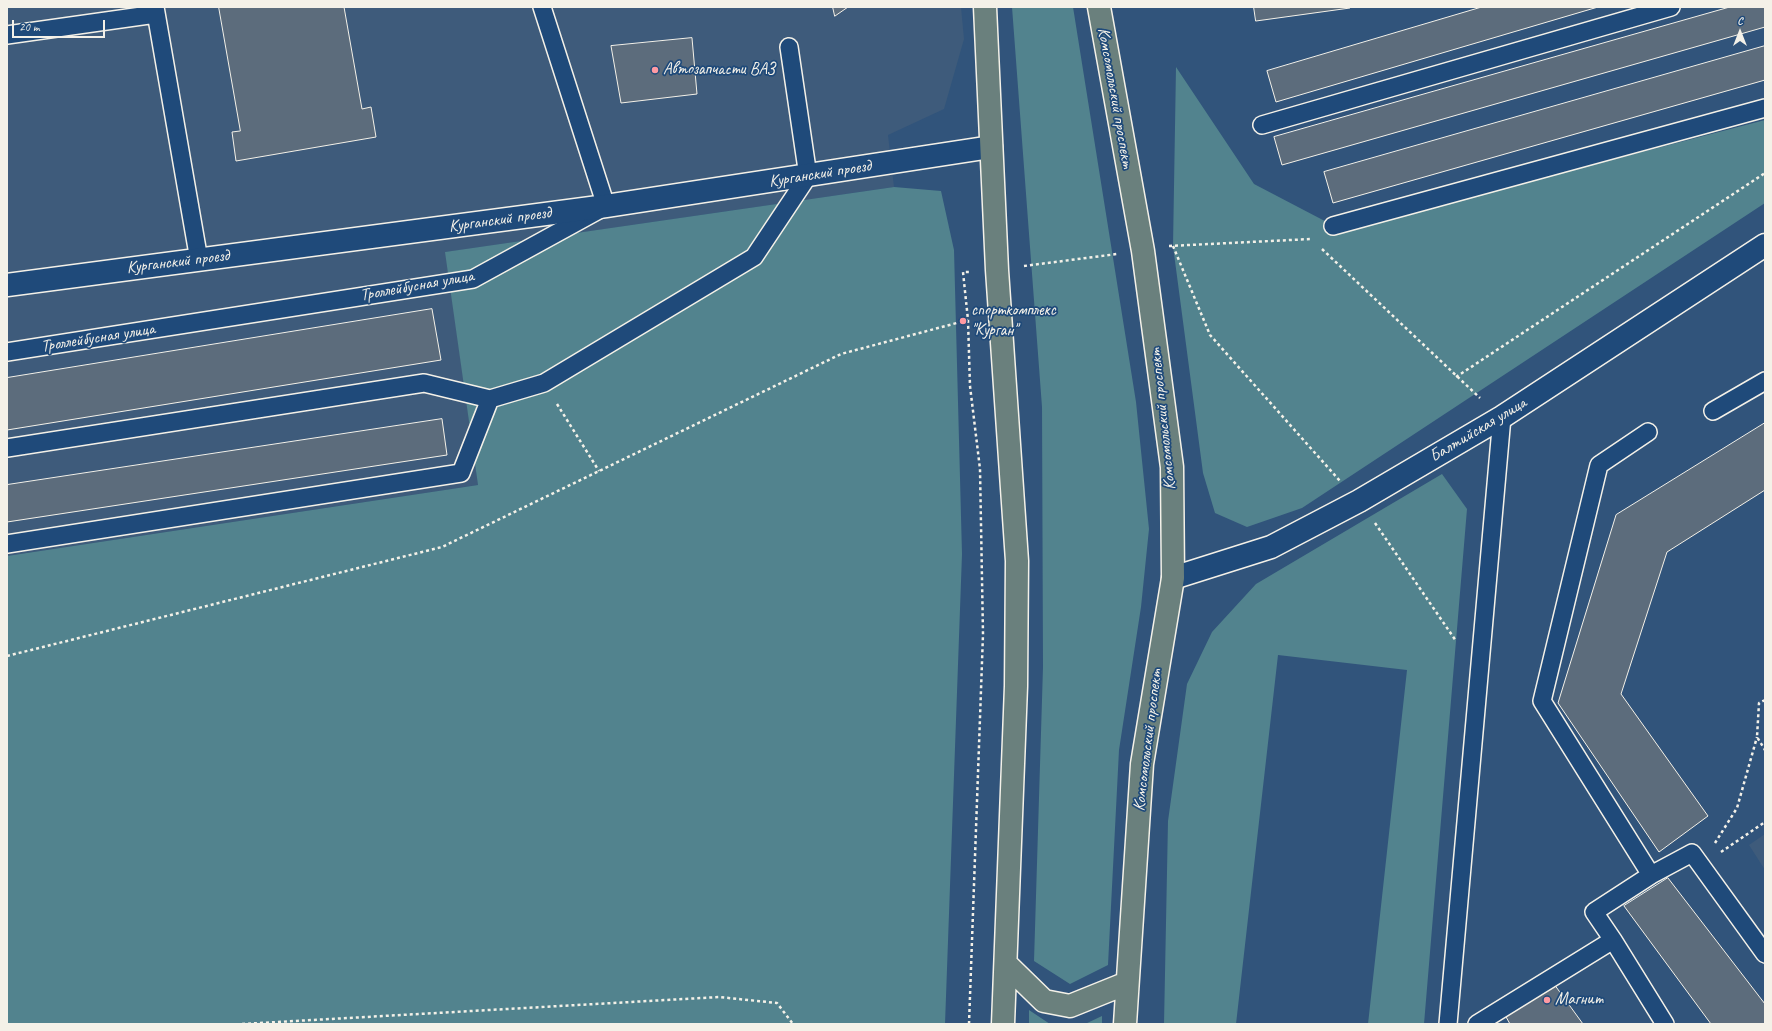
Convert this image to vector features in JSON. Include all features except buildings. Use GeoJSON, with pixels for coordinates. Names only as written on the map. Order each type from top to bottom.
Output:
{"type":"FeatureCollection","features":[{"type":"Feature","properties":{"kind":"main road"},"geometry":{"type":"LineString","coordinates":[[985,7],[997,270],[1017,561],[1016,686],[1003,1024]]}},
{"type":"Feature","properties":{"kind":"main road","name":"Комсомольский проспект"},"geometry":{"type":"LineString","coordinates":[[1099,7],[1143,251],[1172,467],[1173,578],[1142,764],[1127,983],[1126,1024]]}},
{"type":"Feature","properties":{"kind":"main road"},"geometry":{"type":"LineString","coordinates":[[1006,964],[1044,1001],[1070,1006],[1127,983]]}},
{"type":"Feature","properties":{"kind":"street","name":"Курганский проезд"},"geometry":{"type":"LineString","coordinates":[[7,285],[606,206],[991,147]]}},
{"type":"Feature","properties":{"kind":"street","name":"Балтийская улица"},"geometry":{"type":"LineString","coordinates":[[1173,578],[1271,547],[1359,501],[1502,417],[1765,245]]}},
{"type":"Feature","properties":{"kind":"lane"},"geometry":{"type":"LineString","coordinates":[[542,7],[606,206]]}},
{"type":"Feature","properties":{"kind":"lane"},"geometry":{"type":"LineString","coordinates":[[1262,125],[1671,7]]}},
{"type":"Feature","properties":{"kind":"lane"},"geometry":{"type":"LineString","coordinates":[[7,35],[156,10],[200,260]]}},
{"type":"Feature","properties":{"kind":"lane"},"geometry":{"type":"LineString","coordinates":[[7,448],[424,383],[490,399],[544,383],[754,257],[808,176],[789,47]]}},
{"type":"Feature","properties":{"kind":"lane"},"geometry":{"type":"LineString","coordinates":[[1333,226],[1765,108]]}},
{"type":"Feature","properties":{"kind":"lane","name":"Троллейбусная улица"},"geometry":{"type":"LineString","coordinates":[[7,352],[473,279],[606,206]]}},
{"type":"Feature","properties":{"kind":"lane"},"geometry":{"type":"LineString","coordinates":[[1713,410],[1765,381]]}},
{"type":"Feature","properties":{"kind":"lane"},"geometry":{"type":"LineString","coordinates":[[7,544],[461,472],[490,399]]}},
{"type":"Feature","properties":{"kind":"lane"},"geometry":{"type":"LineString","coordinates":[[1448,1024],[1502,417]]}},
{"type":"Feature","properties":{"kind":"lane"},"geometry":{"type":"LineString","coordinates":[[1648,432],[1599,465],[1542,701],[1651,875]]}},
{"type":"Feature","properties":{"kind":"lane"},"geometry":{"type":"LineString","coordinates":[[1664,1024],[1613,940],[1594,912],[1651,875],[1692,853],[1765,954]]}},
{"type":"Feature","properties":{"kind":"lane"},"geometry":{"type":"LineString","coordinates":[[1477,1024],[1613,940]]}},
{"type":"Feature","properties":{"kind":"path"},"geometry":{"type":"LineString","coordinates":[[1456,377],[1765,173]]}},
{"type":"Feature","properties":{"kind":"path"},"geometry":{"type":"LineString","coordinates":[[969,1024],[983,634],[980,469],[970,386],[968,320],[963,272],[997,270],[1173,246],[1310,238],[1456,377],[1502,417]]}},
{"type":"Feature","properties":{"kind":"path"},"geometry":{"type":"LineString","coordinates":[[1173,246],[1210,335],[1359,501],[1414,577],[1479,674]]}},
{"type":"Feature","properties":{"kind":"path"},"geometry":{"type":"LineString","coordinates":[[7,656],[442,547],[842,354],[968,320]]}},
{"type":"Feature","properties":{"kind":"path"},"geometry":{"type":"LineString","coordinates":[[544,383],[599,472]]}},
{"type":"Feature","properties":{"kind":"path"},"geometry":{"type":"LineString","coordinates":[[1700,866],[1737,808],[1757,737],[1759,703],[1765,700]]}},
{"type":"Feature","properties":{"kind":"path"},"geometry":{"type":"LineString","coordinates":[[1757,737],[1765,750]]}},
{"type":"Feature","properties":{"kind":"path"},"geometry":{"type":"LineString","coordinates":[[1700,866],[1765,822]]}},
{"type":"Feature","properties":{"kind":"path"},"geometry":{"type":"LineString","coordinates":[[242,1024],[719,997],[777,1002],[793,1024]]}},
{"type":"Feature","properties":{"kind":"shaded area"},"geometry":{"type":"Polygon","coordinates":[[[7,7],[961,7],[964,39],[944,109],[888,135],[894,187],[446,252],[478,485],[7,556],[7,7]]]}},
{"type":"Feature","properties":{"kind":"shaded area"},"geometry":{"type":"Polygon","coordinates":[[[1765,834],[1765,870],[1749,845],[1765,834]]]}},
{"type":"Feature","properties":{"kind":"green space"},"geometry":{"type":"Polygon","coordinates":[[[1012,7],[1073,7],[1136,402],[1149,529],[1141,607],[1119,750],[1108,965],[1070,984],[1034,961],[1043,667],[1042,407],[1012,7]]]}},
{"type":"Feature","properties":{"kind":"green space"},"geometry":{"type":"Polygon","coordinates":[[[1176,67],[1254,184],[1342,230],[1765,120],[1765,203],[1302,508],[1247,527],[1215,513],[1203,473],[1173,246],[1176,67]]]}},
{"type":"Feature","properties":{"kind":"green space"},"geometry":{"type":"Polygon","coordinates":[[[894,187],[941,191],[954,250],[962,554],[945,1024],[7,1024],[7,556],[478,485],[445,252],[894,187]]]}},
{"type":"Feature","properties":{"kind":"green space"},"geometry":{"type":"Polygon","coordinates":[[[1442,474],[1467,509],[1424,1024],[1368,1024],[1407,670],[1278,655],[1236,1024],[1164,1024],[1168,821],[1187,684],[1212,632],[1256,584],[1442,474]]]}},
{"type":"Feature","properties":{"kind":"green space"},"geometry":{"type":"Polygon","coordinates":[[[1029,1010],[1050,1024],[1029,1024],[1029,1010]]]}},
{"type":"Feature","properties":{"kind":"green space"},"geometry":{"type":"Polygon","coordinates":[[[1102,1016],[1102,1024],[1085,1024],[1102,1016]]]}},
{"type":"Feature","properties":{"kind":"place","name":"Автозапчасти ВАЗ"},"geometry":{"type":"Point","coordinates":[655,70]}},
{"type":"Feature","properties":{"kind":"place","name":"спорткомплекс \"Курган\""},"geometry":{"type":"Point","coordinates":[963,321]}},
{"type":"Feature","properties":{"kind":"place","name":"Магнит"},"geometry":{"type":"Point","coordinates":[1547,1000]}}]}
